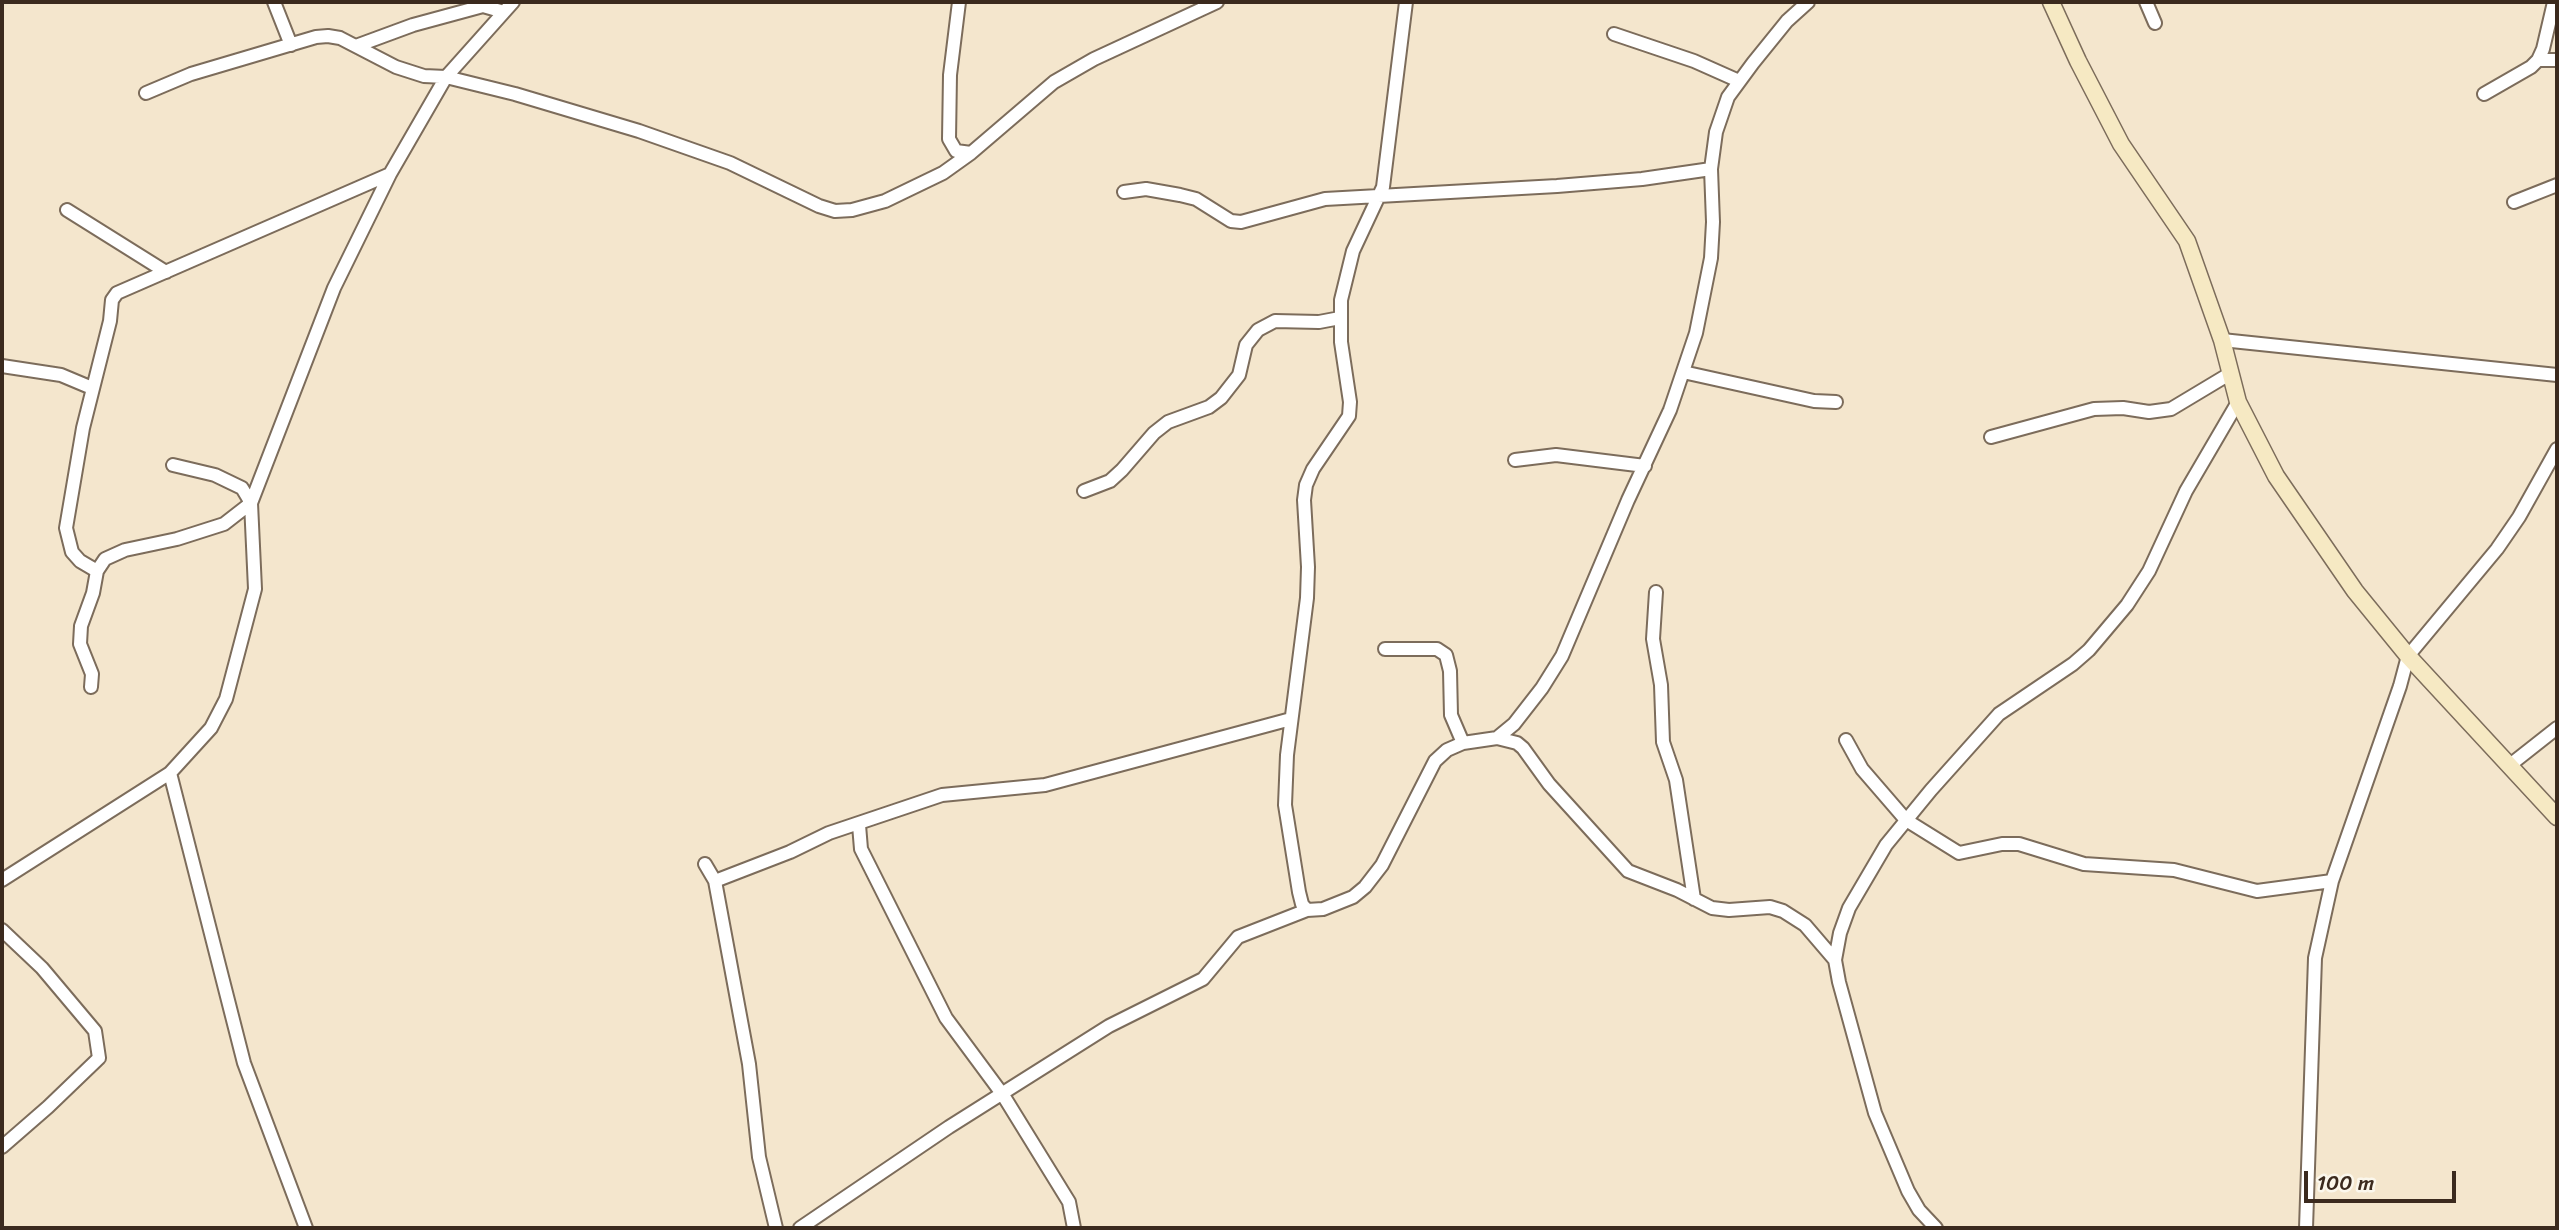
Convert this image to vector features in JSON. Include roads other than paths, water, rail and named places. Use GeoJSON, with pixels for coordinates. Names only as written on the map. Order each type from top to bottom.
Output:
{"type":"FeatureCollection","features":[{"type":"Feature","properties":{"kind":"main road"},"geometry":{"type":"LineString","coordinates":[[2051,2],[2120,144],[2187,241],[2222,340],[2238,402],[2276,476],[2355,591],[2408,656],[2557,817]]}},
{"type":"Feature","properties":{"kind":"street"},"geometry":{"type":"LineString","coordinates":[[274,2],[291,45]]}},
{"type":"Feature","properties":{"kind":"street"},"geometry":{"type":"LineString","coordinates":[[959,2],[950,75],[949,139],[956,151],[971,153]]}},
{"type":"Feature","properties":{"kind":"street"},"geometry":{"type":"LineString","coordinates":[[146,93],[191,74],[328,36],[340,38],[396,66],[424,76],[446,77],[515,93],[639,131],[730,163],[819,206],[835,211],[852,210],[886,201],[920,186],[971,153],[1054,82],[1094,59],[1217,2]]}},
{"type":"Feature","properties":{"kind":"street"},"geometry":{"type":"LineString","coordinates":[[1307,910],[1302,904],[1299,892],[1284,805],[1291,719],[1307,598],[1304,500],[1306,485],[1313,469],[1349,416],[1350,402],[1340,318],[1341,300],[1353,251],[1380,196],[1390,144],[1406,2]]}},
{"type":"Feature","properties":{"kind":"street"},"geometry":{"type":"LineString","coordinates":[[1497,738],[1514,724],[1542,688],[1562,656],[1671,410],[1696,333],[1711,258],[1711,169],[1716,132],[1728,97],[1787,21],[1808,2]]}},
{"type":"Feature","properties":{"kind":"street"},"geometry":{"type":"LineString","coordinates":[[2146,2],[2155,23]]}},
{"type":"Feature","properties":{"kind":"street"},"geometry":{"type":"LineString","coordinates":[[2484,94],[2531,67],[2538,60],[2554,2]]}},
{"type":"Feature","properties":{"kind":"street"},"geometry":{"type":"LineString","coordinates":[[356,46],[483,6],[509,7]]}},
{"type":"Feature","properties":{"kind":"street"},"geometry":{"type":"LineString","coordinates":[[2,880],[170,774],[211,728],[226,699],[255,589],[251,503],[334,288],[390,174],[446,77],[509,7]]}},
{"type":"Feature","properties":{"kind":"street"},"geometry":{"type":"LineString","coordinates":[[1614,34],[1695,61],[1739,81]]}},
{"type":"Feature","properties":{"kind":"street"},"geometry":{"type":"LineString","coordinates":[[2538,60],[2557,60]]}},
{"type":"Feature","properties":{"kind":"street"},"geometry":{"type":"LineString","coordinates":[[1124,192],[1146,189],[1196,199],[1231,221],[1241,222],[1325,198],[1642,179],[1711,169]]}},
{"type":"Feature","properties":{"kind":"street"},"geometry":{"type":"LineString","coordinates":[[97,571],[80,561],[72,552],[66,528],[92,387],[110,321],[112,300],[117,293],[390,174]]}},
{"type":"Feature","properties":{"kind":"street"},"geometry":{"type":"LineString","coordinates":[[2514,202],[2557,185]]}},
{"type":"Feature","properties":{"kind":"street"},"geometry":{"type":"LineString","coordinates":[[67,210],[166,272]]}},
{"type":"Feature","properties":{"kind":"street"},"geometry":{"type":"LineString","coordinates":[[1084,491],[1110,481],[1154,433],[1168,422],[1209,407],[1220,398],[1239,375],[1247,345],[1258,330],[1276,321],[1319,323],[1340,318]]}},
{"type":"Feature","properties":{"kind":"street"},"geometry":{"type":"LineString","coordinates":[[2222,340],[2557,374]]}},
{"type":"Feature","properties":{"kind":"street"},"geometry":{"type":"LineString","coordinates":[[2,366],[61,375],[92,387]]}},
{"type":"Feature","properties":{"kind":"street"},"geometry":{"type":"LineString","coordinates":[[1683,372],[1814,401],[1836,402]]}},
{"type":"Feature","properties":{"kind":"street"},"geometry":{"type":"LineString","coordinates":[[1991,437],[2094,410],[2123,408],[2149,412],[2171,409],[2231,373]]}},
{"type":"Feature","properties":{"kind":"street"},"geometry":{"type":"LineString","coordinates":[[1936,1228],[1919,1210],[1908,1191],[1875,1114],[1835,960],[1836,946],[1849,908],[1886,845],[1999,714],[2073,664],[2089,650],[2127,605],[2149,571],[2186,491],[2238,402]]}},
{"type":"Feature","properties":{"kind":"street"},"geometry":{"type":"LineString","coordinates":[[2306,1228],[2315,958],[2332,881],[2400,687],[2408,656],[2497,549],[2519,517],[2557,449]]}},
{"type":"Feature","properties":{"kind":"street"},"geometry":{"type":"LineString","coordinates":[[1515,460],[1556,455],[1645,466]]}},
{"type":"Feature","properties":{"kind":"street"},"geometry":{"type":"LineString","coordinates":[[173,464],[215,475],[242,488],[251,503]]}},
{"type":"Feature","properties":{"kind":"street"},"geometry":{"type":"LineString","coordinates":[[91,687],[92,674],[80,644],[80,635],[97,571],[105,559],[124,550],[177,539],[224,524],[251,503]]}},
{"type":"Feature","properties":{"kind":"street"},"geometry":{"type":"LineString","coordinates":[[1656,592],[1653,639],[1661,684],[1663,742],[1676,780],[1694,899]]}},
{"type":"Feature","properties":{"kind":"street"},"geometry":{"type":"LineString","coordinates":[[1385,649],[1437,649],[1446,655],[1450,671],[1451,715],[1463,743]]}},
{"type":"Feature","properties":{"kind":"street"},"geometry":{"type":"LineString","coordinates":[[715,881],[790,852],[829,833],[942,795],[1045,785],[1291,719]]}},
{"type":"Feature","properties":{"kind":"street"},"geometry":{"type":"LineString","coordinates":[[2510,765],[2557,728]]}},
{"type":"Feature","properties":{"kind":"street"},"geometry":{"type":"LineString","coordinates":[[800,1228],[949,1127],[1110,1026],[1203,979],[1238,937],[1307,910],[1338,905],[1353,897],[1365,887],[1388,853],[1436,761],[1447,750],[1463,743],[1497,738],[1517,743],[1563,801],[1628,871],[1677,890],[1712,908],[1729,910],[1769,907],[1783,911],[1815,935],[1835,960]]}},
{"type":"Feature","properties":{"kind":"street"},"geometry":{"type":"LineString","coordinates":[[1846,740],[1862,769],[1906,820],[1959,853],[2002,844],[2019,844],[2084,864],[2174,870],[2256,891],[2332,881]]}},
{"type":"Feature","properties":{"kind":"street"},"geometry":{"type":"LineString","coordinates":[[170,774],[244,1063],[306,1228]]}},
{"type":"Feature","properties":{"kind":"street"},"geometry":{"type":"LineString","coordinates":[[859,825],[861,849],[946,1018],[1003,1095],[1069,1202],[1074,1228]]}},
{"type":"Feature","properties":{"kind":"street"},"geometry":{"type":"LineString","coordinates":[[705,864],[715,881],[749,1065],[758,1157],[776,1228]]}},
{"type":"Feature","properties":{"kind":"street"},"geometry":{"type":"LineString","coordinates":[[2,930],[42,968],[95,1031],[99,1058],[2,1147]]}}]}
